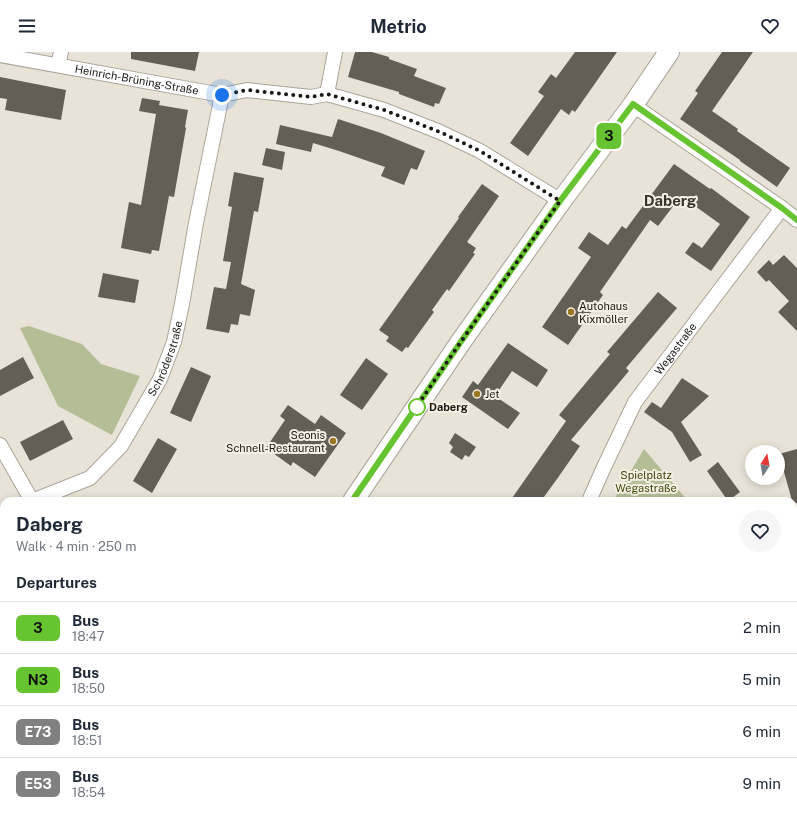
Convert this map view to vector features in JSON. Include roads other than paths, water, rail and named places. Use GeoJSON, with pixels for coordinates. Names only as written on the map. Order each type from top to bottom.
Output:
{"type":"FeatureCollection","features":[{"type":"Feature","properties":{"kind":"main road"},"geometry":{"type":"LineString","coordinates":[[355,497],[460,343],[560,201],[633,104],[669,52]]}},
{"type":"Feature","properties":{"kind":"street"},"geometry":{"type":"LineString","coordinates":[[327,94],[335,52]]}},
{"type":"Feature","properties":{"kind":"street","name":"Heinrich-Brüning-Straße"},"geometry":{"type":"LineString","coordinates":[[0,55],[60,58],[222,95],[247,90],[311,97],[327,94],[384,110],[440,132],[480,151],[560,201]]}},
{"type":"Feature","properties":{"kind":"street","name":"Schröderstraße"},"geometry":{"type":"LineString","coordinates":[[42,497],[90,478],[121,446],[160,379],[174,342],[222,95]]}},
{"type":"Feature","properties":{"kind":"street"},"geometry":{"type":"LineString","coordinates":[[633,104],[797,220]]}},
{"type":"Feature","properties":{"kind":"street","name":"Wegastraße"},"geometry":{"type":"LineString","coordinates":[[591,497],[635,402],[782,208]]}},
{"type":"Feature","properties":{"kind":"street","name":"Schröderstraße"},"geometry":{"type":"LineString","coordinates":[[0,445],[30,497]]}},
{"type":"Feature","properties":{"kind":"place","name":"Autohaus Kixmöller"},"geometry":{"type":"Point","coordinates":[571,312]}},
{"type":"Feature","properties":{"kind":"place","name":"Jet"},"geometry":{"type":"Point","coordinates":[477,394]}},
{"type":"Feature","properties":{"kind":"place","name":"Daberg"},"geometry":{"type":"Point","coordinates":[417,407]}},
{"type":"Feature","properties":{"kind":"place","name":"Seonis Schnell-Restaurant"},"geometry":{"type":"Point","coordinates":[333,441]}},
{"type":"Feature","properties":{"kind":"district","name":"Daberg"},"geometry":{"type":"Point","coordinates":[670,201]}},
{"type":"Feature","properties":{"kind":"park label","name":"Spielplatz Wegastraße"},"geometry":{"type":"Point","coordinates":[646,481]}}]}
